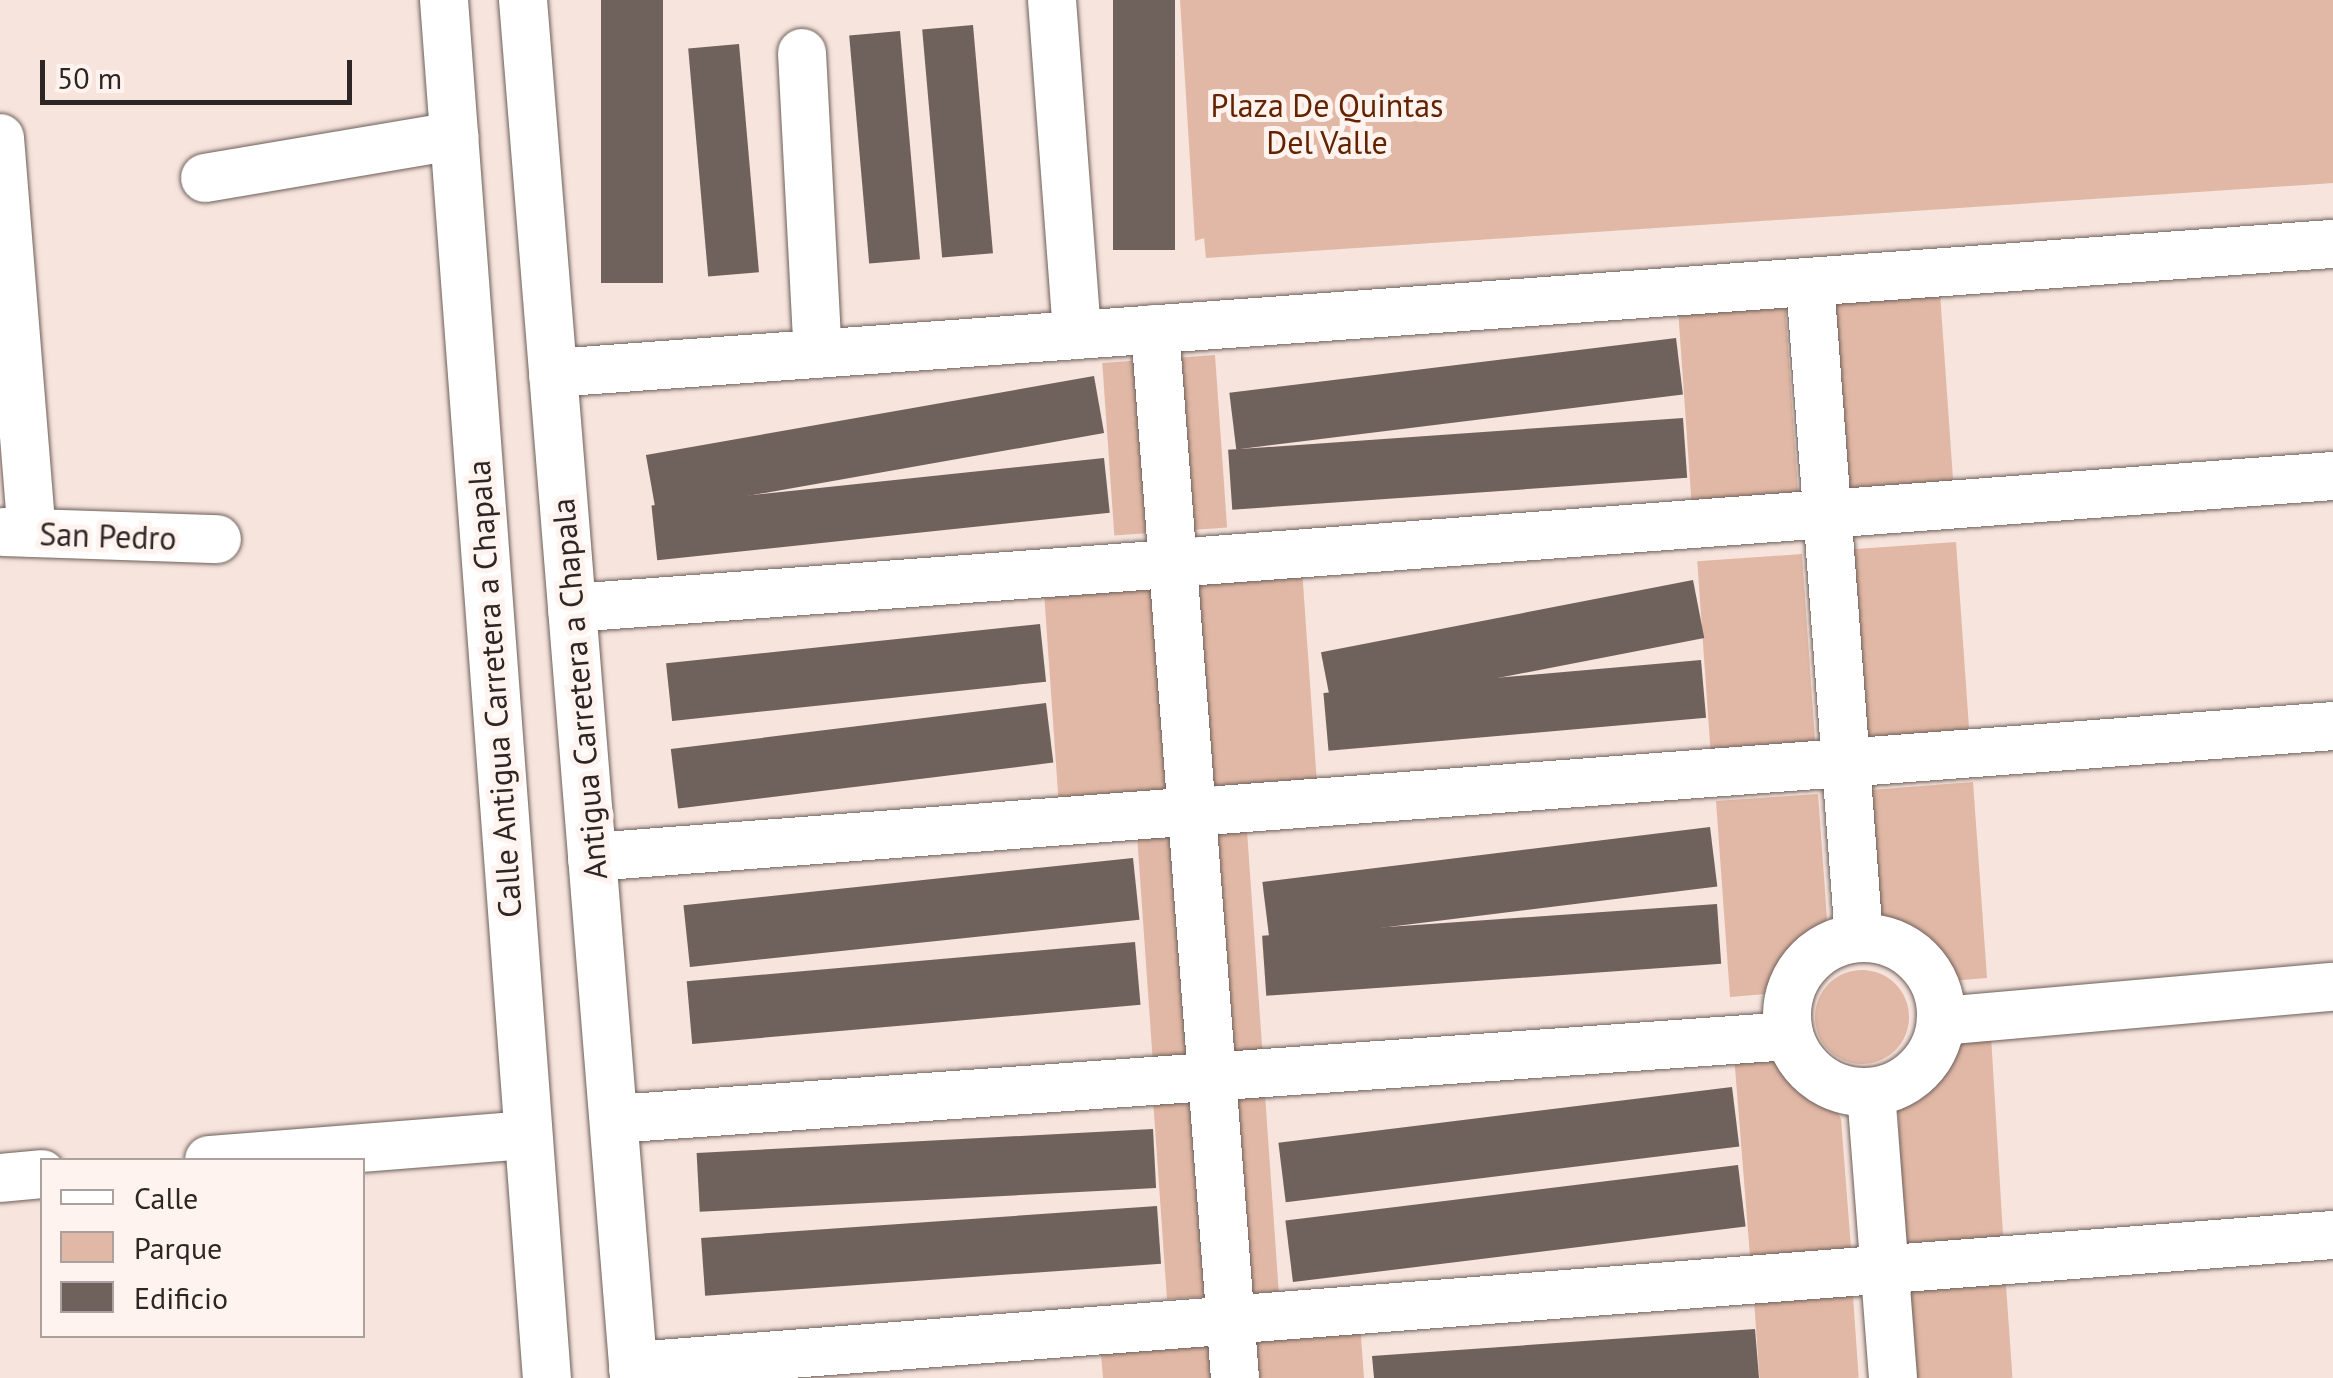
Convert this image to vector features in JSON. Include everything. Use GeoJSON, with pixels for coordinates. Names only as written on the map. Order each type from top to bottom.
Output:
{"type":"FeatureCollection","features":[{"type":"Feature","properties":{"kind":"street","name":"Calle Antigua Carretera a Chapala"},"geometry":{"type":"LineString","coordinates":[[444,0],[547,1378]]}},
{"type":"Feature","properties":{"kind":"street","name":"Antigua Carretera a Chapala"},"geometry":{"type":"LineString","coordinates":[[523,0],[634,1372]]}},
{"type":"Feature","properties":{"kind":"street"},"geometry":{"type":"LineString","coordinates":[[1052,0],[1077,335]]}},
{"type":"Feature","properties":{"kind":"street"},"geometry":{"type":"LineString","coordinates":[[802,53],[818,354]]}},
{"type":"Feature","properties":{"kind":"street"},"geometry":{"type":"LineString","coordinates":[[205,178],[454,136]]}},
{"type":"Feature","properties":{"kind":"street"},"geometry":{"type":"LineString","coordinates":[[0,138],[16,533]]}},
{"type":"Feature","properties":{"kind":"street"},"geometry":{"type":"LineString","coordinates":[[553,373],[2333,244]]}},
{"type":"Feature","properties":{"kind":"street"},"geometry":{"type":"LineString","coordinates":[[1810,282],[1859,938]]}},
{"type":"Feature","properties":{"kind":"street"},"geometry":{"type":"LineString","coordinates":[[1155,329],[1235,1378]]}},
{"type":"Feature","properties":{"kind":"street"},"geometry":{"type":"LineString","coordinates":[[572,608],[2333,476]]}},
{"type":"Feature","properties":{"kind":"street","name":"San Pedro"},"geometry":{"type":"LineString","coordinates":[[16,533],[217,538]]}},
{"type":"Feature","properties":{"kind":"street"},"geometry":{"type":"LineString","coordinates":[[1218,810],[2333,726]]}},
{"type":"Feature","properties":{"kind":"street"},"geometry":{"type":"LineString","coordinates":[[592,857],[1170,814]]}},
{"type":"Feature","properties":{"kind":"street"},"geometry":{"type":"LineString","coordinates":[[1859,938],[1885,941],[1928,971],[1941,1020],[1919,1069],[1871,1092],[1820,1078],[1789,1036],[1790,990],[1801,970],[1827,948],[1859,938]]}},
{"type":"Feature","properties":{"kind":"street"},"geometry":{"type":"LineString","coordinates":[[1941,1020],[2333,987]]}},
{"type":"Feature","properties":{"kind":"street"},"geometry":{"type":"LineString","coordinates":[[614,1119],[1789,1036]]}},
{"type":"Feature","properties":{"kind":"street"},"geometry":{"type":"LineString","coordinates":[[1871,1092],[1892,1378]]}},
{"type":"Feature","properties":{"kind":"street"},"geometry":{"type":"LineString","coordinates":[[233,1158],[527,1134]]}},
{"type":"Feature","properties":{"kind":"street"},"geometry":{"type":"LineString","coordinates":[[0,1178],[40,1174]]}},
{"type":"Feature","properties":{"kind":"street"},"geometry":{"type":"LineString","coordinates":[[634,1372],[1232,1320],[2333,1236]]}},
{"type":"Feature","properties":{"kind":"green space","name":"Plaza De Quintas Del Valle"},"geometry":{"type":"Polygon","coordinates":[[[1180,0],[2333,0],[2333,183],[1206,258],[1204,238],[1195,241],[1180,0]]]}},
{"type":"Feature","properties":{"kind":"green space"},"geometry":{"type":"Polygon","coordinates":[[[1940,293],[1953,486],[1847,493],[1833,300],[1940,293]]]}},
{"type":"Feature","properties":{"kind":"green space"},"geometry":{"type":"Polygon","coordinates":[[[1785,305],[1798,496],[1692,503],[1678,312],[1785,305]]]}},
{"type":"Feature","properties":{"kind":"green space"},"geometry":{"type":"Polygon","coordinates":[[[1215,355],[1227,528],[1114,535],[1102,363],[1215,355]]]}},
{"type":"Feature","properties":{"kind":"green space"},"geometry":{"type":"Polygon","coordinates":[[[1956,542],[1969,735],[1866,742],[1852,549],[1956,542]]]}},
{"type":"Feature","properties":{"kind":"green space"},"geometry":{"type":"Polygon","coordinates":[[[1802,554],[1815,746],[1711,753],[1697,561],[1802,554]]]}},
{"type":"Feature","properties":{"kind":"green space"},"geometry":{"type":"Polygon","coordinates":[[[1302,569],[1317,789],[1059,808],[1044,587],[1302,569]]]}},
{"type":"Feature","properties":{"kind":"green space"},"geometry":{"type":"Polygon","coordinates":[[[1973,782],[1987,978],[1950,981],[1921,944],[1880,929],[1870,790],[1973,782]]]}},
{"type":"Feature","properties":{"kind":"green space"},"geometry":{"type":"Polygon","coordinates":[[[1818,794],[1828,933],[1790,954],[1766,994],[1730,997],[1716,801],[1818,794]]]}},
{"type":"Feature","properties":{"kind":"green space"},"geometry":{"type":"Polygon","coordinates":[[[1247,831],[1262,1052],[1153,1060],[1137,839],[1247,831]]]}},
{"type":"Feature","properties":{"kind":"green space"},"geometry":{"type":"Polygon","coordinates":[[[1862,970],[1880,974],[1895,984],[1905,999],[1909,1017],[1905,1035],[1895,1050],[1880,1060],[1862,1064],[1844,1060],[1829,1050],[1819,1035],[1815,1017],[1819,999],[1829,984],[1844,974],[1862,970]]]}},
{"type":"Feature","properties":{"kind":"green space"},"geometry":{"type":"Polygon","coordinates":[[[1991,1036],[2004,1251],[1903,1257],[1898,1099],[1937,1066],[1948,1039],[1991,1036]]]}},
{"type":"Feature","properties":{"kind":"green space"},"geometry":{"type":"Polygon","coordinates":[[[1777,1052],[1792,1077],[1834,1105],[1841,1119],[1852,1261],[1751,1269],[1734,1055],[1777,1052]]]}},
{"type":"Feature","properties":{"kind":"green space"},"geometry":{"type":"Polygon","coordinates":[[[1265,1095],[1279,1292],[1167,1299],[1153,1103],[1265,1095]]]}},
{"type":"Feature","properties":{"kind":"green space"},"geometry":{"type":"Polygon","coordinates":[[[2005,1271],[2012,1378],[1913,1378],[1906,1278],[2005,1271]]]}},
{"type":"Feature","properties":{"kind":"green space"},"geometry":{"type":"Polygon","coordinates":[[[1852,1282],[1859,1378],[1759,1378],[1753,1289],[1852,1282]]]}},
{"type":"Feature","properties":{"kind":"green space"},"geometry":{"type":"Polygon","coordinates":[[[1360,1324],[1364,1378],[1103,1378],[1100,1342],[1360,1324]]]}},
{"type":"Feature","properties":{"kind":"building"},"geometry":{"type":"Polygon","coordinates":[[[601,0],[663,0],[663,283],[601,283],[601,0]]]}},
{"type":"Feature","properties":{"kind":"building"},"geometry":{"type":"Polygon","coordinates":[[[1113,0],[1175,0],[1175,250],[1113,250],[1113,0]]]}},
{"type":"Feature","properties":{"kind":"building"},"geometry":{"type":"Polygon","coordinates":[[[973,25],[993,253],[942,258],[922,29],[973,25]]]}},
{"type":"Feature","properties":{"kind":"building"},"geometry":{"type":"Polygon","coordinates":[[[900,31],[920,259],[869,264],[849,35],[900,31]]]}},
{"type":"Feature","properties":{"kind":"building"},"geometry":{"type":"Polygon","coordinates":[[[739,44],[759,272],[708,277],[688,48],[739,44]]]}},
{"type":"Feature","properties":{"kind":"building"},"geometry":{"type":"Polygon","coordinates":[[[1676,338],[1683,395],[1236,449],[1229,393],[1676,338]]]}},
{"type":"Feature","properties":{"kind":"building"},"geometry":{"type":"Polygon","coordinates":[[[1094,376],[1104,433],[656,512],[646,455],[1094,376]]]}},
{"type":"Feature","properties":{"kind":"building"},"geometry":{"type":"Polygon","coordinates":[[[1683,418],[1687,478],[1232,510],[1228,450],[1683,418]]]}},
{"type":"Feature","properties":{"kind":"building"},"geometry":{"type":"Polygon","coordinates":[[[1104,458],[1110,513],[657,560],[651,506],[1104,458]]]}},
{"type":"Feature","properties":{"kind":"building"},"geometry":{"type":"Polygon","coordinates":[[[1693,580],[1704,638],[1332,710],[1321,652],[1693,580]]]}},
{"type":"Feature","properties":{"kind":"building"},"geometry":{"type":"Polygon","coordinates":[[[1040,624],[1046,682],[672,721],[666,663],[1040,624]]]}},
{"type":"Feature","properties":{"kind":"building"},"geometry":{"type":"Polygon","coordinates":[[[1701,660],[1706,718],[1328,751],[1323,693],[1701,660]]]}},
{"type":"Feature","properties":{"kind":"building"},"geometry":{"type":"Polygon","coordinates":[[[1046,703],[1053,763],[678,809],[671,749],[1046,703]]]}},
{"type":"Feature","properties":{"kind":"building"},"geometry":{"type":"Polygon","coordinates":[[[1710,827],[1717,887],[1270,942],[1262,882],[1710,827]]]}},
{"type":"Feature","properties":{"kind":"building"},"geometry":{"type":"Polygon","coordinates":[[[1133,858],[1139,920],[690,967],[683,905],[1133,858]]]}},
{"type":"Feature","properties":{"kind":"building"},"geometry":{"type":"Polygon","coordinates":[[[1717,904],[1721,964],[1266,996],[1262,936],[1717,904]]]}},
{"type":"Feature","properties":{"kind":"building"},"geometry":{"type":"Polygon","coordinates":[[[1135,942],[1140,1005],[692,1044],[687,981],[1135,942]]]}},
{"type":"Feature","properties":{"kind":"building"},"geometry":{"type":"Polygon","coordinates":[[[1732,1087],[1739,1147],[1286,1202],[1278,1143],[1732,1087]]]}},
{"type":"Feature","properties":{"kind":"building"},"geometry":{"type":"Polygon","coordinates":[[[1153,1129],[1156,1188],[700,1212],[697,1153],[1153,1129]]]}},
{"type":"Feature","properties":{"kind":"building"},"geometry":{"type":"Polygon","coordinates":[[[1738,1165],[1746,1227],[1293,1282],[1285,1221],[1738,1165]]]}},
{"type":"Feature","properties":{"kind":"building"},"geometry":{"type":"Polygon","coordinates":[[[1157,1206],[1161,1264],[705,1296],[701,1238],[1157,1206]]]}},
{"type":"Feature","properties":{"kind":"building"},"geometry":{"type":"Polygon","coordinates":[[[1755,1329],[1759,1378],[1374,1378],[1372,1356],[1755,1329]]]}}]}
